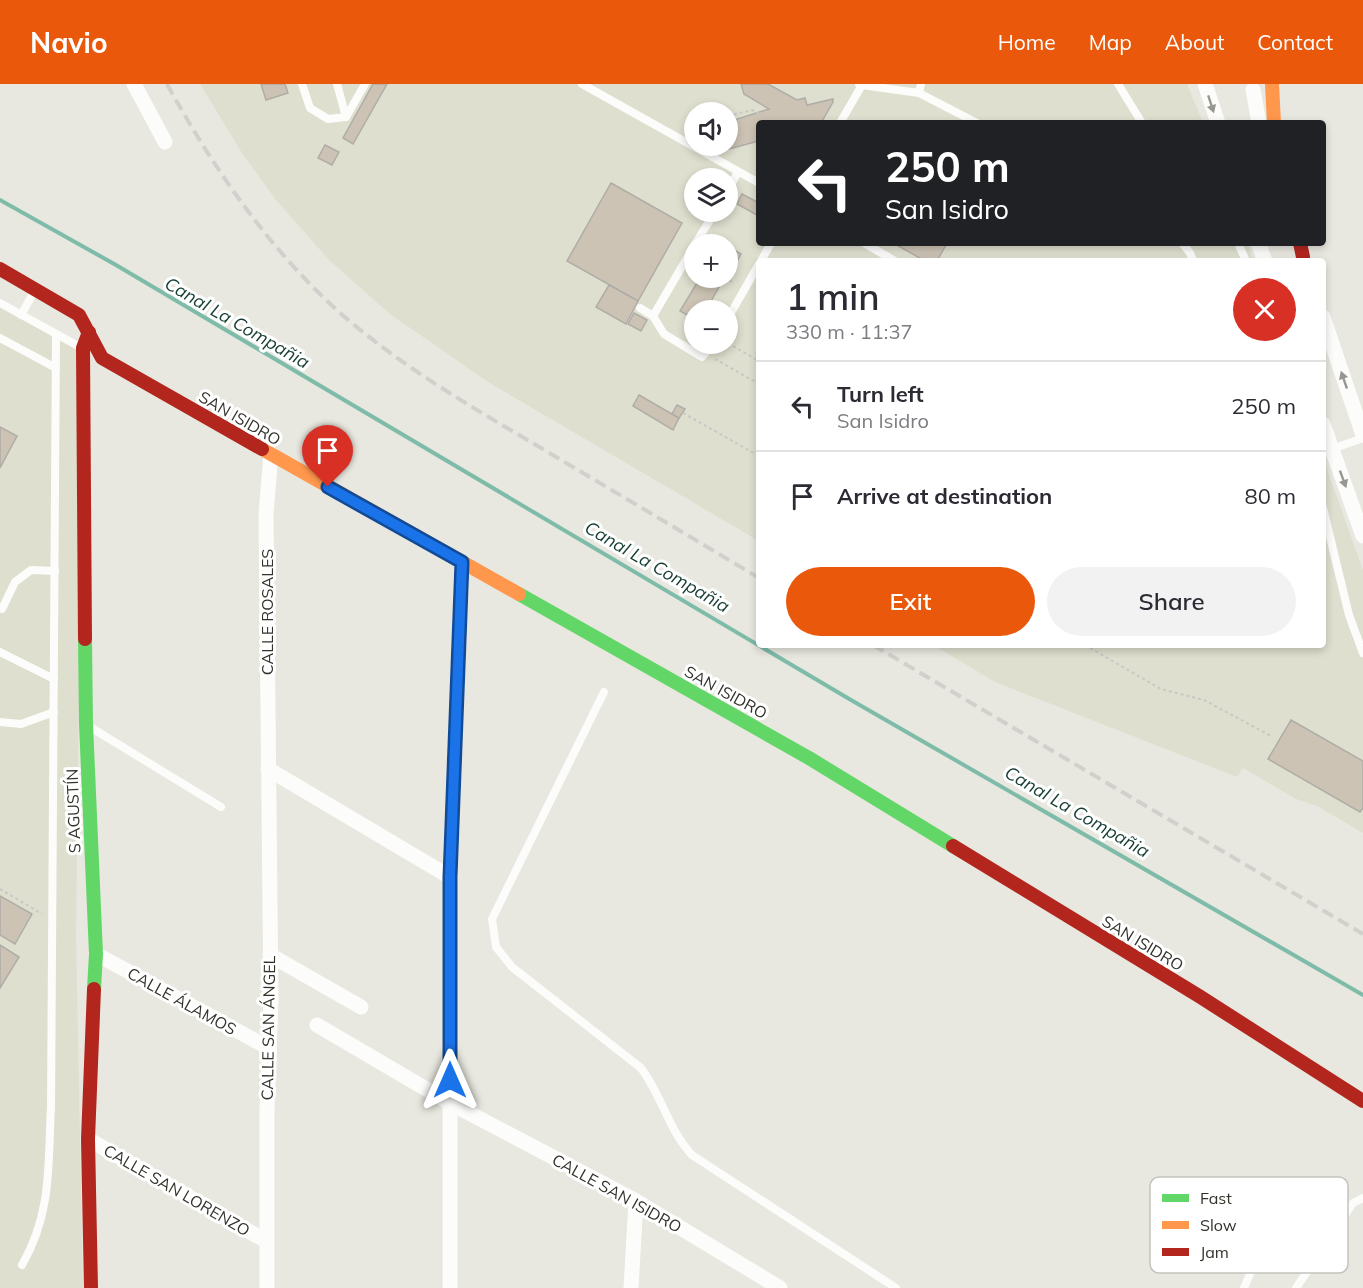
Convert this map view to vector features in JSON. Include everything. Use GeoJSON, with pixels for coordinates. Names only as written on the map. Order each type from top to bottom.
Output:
{"type":"FeatureCollection","features":[{"type":"Feature","properties":{"kind":"main road"},"geometry":{"type":"LineString","coordinates":[[1272,84],[1274,120]]}},
{"type":"Feature","properties":{"kind":"main road"},"geometry":{"type":"LineString","coordinates":[[0,268],[36,289]]}},
{"type":"Feature","properties":{"kind":"main road","name":"SAN ISIDRO"},"geometry":{"type":"LineString","coordinates":[[36,289],[79,315],[102,358],[809,758],[1190,990],[1363,1101]]}},
{"type":"Feature","properties":{"kind":"main road","name":"S AGUSTÍN"},"geometry":{"type":"LineString","coordinates":[[89,332],[83,348],[86,724],[96,954],[88,1139],[91,1288]]}},
{"type":"Feature","properties":{"kind":"street"},"geometry":{"type":"LineString","coordinates":[[134,84],[165,142]]}},
{"type":"Feature","properties":{"kind":"street"},"geometry":{"type":"LineString","coordinates":[[1205,84],[1217,120]]}},
{"type":"Feature","properties":{"kind":"street"},"geometry":{"type":"LineString","coordinates":[[1253,90],[1258,120]]}},
{"type":"Feature","properties":{"kind":"street"},"geometry":{"type":"LineString","coordinates":[[1326,326],[1363,437]]}},
{"type":"Feature","properties":{"kind":"street"},"geometry":{"type":"LineString","coordinates":[[1326,432],[1363,536]]}},
{"type":"Feature","properties":{"kind":"street","name":"CALLE ROSALES"},"geometry":{"type":"LineString","coordinates":[[268,769],[266,514],[271,454]]}},
{"type":"Feature","properties":{"kind":"street"},"geometry":{"type":"LineString","coordinates":[[450,1288],[450,877],[462,562]]}},
{"type":"Feature","properties":{"kind":"street"},"geometry":{"type":"LineString","coordinates":[[268,769],[450,877]]}},
{"type":"Feature","properties":{"kind":"street","name":"CALLE SAN ÁNGEL"},"geometry":{"type":"LineString","coordinates":[[267,1288],[270,955],[268,769]]}},
{"type":"Feature","properties":{"kind":"street","name":"CALLE ÁLAMOS"},"geometry":{"type":"LineString","coordinates":[[96,954],[269,1048]]}},
{"type":"Feature","properties":{"kind":"street"},"geometry":{"type":"LineString","coordinates":[[270,955],[361,1007]]}},
{"type":"Feature","properties":{"kind":"street","name":"CALLE SAN ISIDRO"},"geometry":{"type":"LineString","coordinates":[[317,1024],[450,1103],[636,1201],[780,1288]]}},
{"type":"Feature","properties":{"kind":"street","name":"CALLE SAN LORENZO"},"geometry":{"type":"LineString","coordinates":[[88,1139],[266,1241]]}},
{"type":"Feature","properties":{"kind":"street"},"geometry":{"type":"LineString","coordinates":[[631,1288],[636,1201]]}},
{"type":"Feature","properties":{"kind":"lane"},"geometry":{"type":"LineString","coordinates":[[302,84],[310,108],[328,119],[346,117]]}},
{"type":"Feature","properties":{"kind":"lane"},"geometry":{"type":"LineString","coordinates":[[337,84],[346,117]]}},
{"type":"Feature","properties":{"kind":"lane"},"geometry":{"type":"LineString","coordinates":[[346,117],[365,84]]}},
{"type":"Feature","properties":{"kind":"lane"},"geometry":{"type":"LineString","coordinates":[[582,84],[731,168]]}},
{"type":"Feature","properties":{"kind":"lane"},"geometry":{"type":"LineString","coordinates":[[842,120],[860,84],[919,93],[971,120]]}},
{"type":"Feature","properties":{"kind":"lane"},"geometry":{"type":"LineString","coordinates":[[919,93],[921,84]]}},
{"type":"Feature","properties":{"kind":"lane"},"geometry":{"type":"LineString","coordinates":[[1118,84],[1140,120]]}},
{"type":"Feature","properties":{"kind":"lane"},"geometry":{"type":"LineString","coordinates":[[738,172],[756,181]]}},
{"type":"Feature","properties":{"kind":"lane"},"geometry":{"type":"LineString","coordinates":[[869,246],[891,258]]}},
{"type":"Feature","properties":{"kind":"lane"},"geometry":{"type":"LineString","coordinates":[[653,315],[684,263]]}},
{"type":"Feature","properties":{"kind":"lane"},"geometry":{"type":"LineString","coordinates":[[738,300],[756,269]]}},
{"type":"Feature","properties":{"kind":"lane"},"geometry":{"type":"LineString","coordinates":[[21,315],[36,289]]}},
{"type":"Feature","properties":{"kind":"lane"},"geometry":{"type":"LineString","coordinates":[[0,303],[83,348]]}},
{"type":"Feature","properties":{"kind":"lane"},"geometry":{"type":"LineString","coordinates":[[640,308],[653,315],[664,334],[684,346]]}},
{"type":"Feature","properties":{"kind":"lane"},"geometry":{"type":"LineString","coordinates":[[22,1265],[34,1243],[46,1206],[51,1107],[56,334]]}},
{"type":"Feature","properties":{"kind":"lane"},"geometry":{"type":"LineString","coordinates":[[0,338],[56,368]]}},
{"type":"Feature","properties":{"kind":"lane"},"geometry":{"type":"LineString","coordinates":[[697,354],[702,357],[707,354]]}},
{"type":"Feature","properties":{"kind":"lane"},"geometry":{"type":"LineString","coordinates":[[1332,448],[1363,437]]}},
{"type":"Feature","properties":{"kind":"lane"},"geometry":{"type":"LineString","coordinates":[[1326,520],[1349,615],[1363,653]]}},
{"type":"Feature","properties":{"kind":"lane"},"geometry":{"type":"LineString","coordinates":[[2,609],[15,582],[31,570],[55,571]]}},
{"type":"Feature","properties":{"kind":"lane"},"geometry":{"type":"LineString","coordinates":[[0,652],[54,679]]}},
{"type":"Feature","properties":{"kind":"lane"},"geometry":{"type":"LineString","coordinates":[[604,692],[492,919],[496,947],[512,967],[641,1068],[657,1089],[666,1117],[679,1141],[692,1155],[896,1288]]}},
{"type":"Feature","properties":{"kind":"lane"},"geometry":{"type":"LineString","coordinates":[[0,722],[21,724],[54,712]]}},
{"type":"Feature","properties":{"kind":"lane"},"geometry":{"type":"LineString","coordinates":[[86,724],[221,807]]}},
{"type":"Feature","properties":{"kind":"lane"},"geometry":{"type":"LineString","coordinates":[[1348,1210],[1353,1203],[1363,1198]]}},
{"type":"Feature","properties":{"kind":"lane"},"geometry":{"type":"LineString","coordinates":[[1244,1288],[1250,1273]]}},
{"type":"Feature","properties":{"kind":"lane"},"geometry":{"type":"LineString","coordinates":[[1296,1288],[1306,1273]]}},
{"type":"Feature","properties":{"kind":"path"},"geometry":{"type":"LineString","coordinates":[[738,114],[752,110],[760,114]]}},
{"type":"Feature","properties":{"kind":"path"},"geometry":{"type":"LineString","coordinates":[[738,349],[756,359]]}},
{"type":"Feature","properties":{"kind":"path"},"geometry":{"type":"LineString","coordinates":[[707,354],[756,382]]}},
{"type":"Feature","properties":{"kind":"path"},"geometry":{"type":"LineString","coordinates":[[683,412],[756,454]]}},
{"type":"Feature","properties":{"kind":"path"},"geometry":{"type":"LineString","coordinates":[[1090,648],[1161,689],[1204,700],[1271,736]]}},
{"type":"Feature","properties":{"kind":"path"},"geometry":{"type":"LineString","coordinates":[[0,889],[52,921]]}},
{"type":"Feature","properties":{"kind":"shaded area"},"geometry":{"type":"Polygon","coordinates":[[[200,84],[1187,84],[1202,120],[756,120],[756,246],[1248,246],[1252,258],[756,258],[756,539],[488,382],[390,314],[329,260],[276,200],[242,153],[200,84]]]}},
{"type":"Feature","properties":{"kind":"shaded area"},"geometry":{"type":"Polygon","coordinates":[[[0,300],[83,349],[76,935],[83,1288],[0,1288],[0,300]]]}},
{"type":"Feature","properties":{"kind":"shaded area"},"geometry":{"type":"Polygon","coordinates":[[[1326,466],[1363,570],[1363,833],[1317,806],[1296,799],[1243,768],[1237,777],[995,682],[938,648],[1326,648],[1326,466]]]}},
{"type":"Feature","properties":{"kind":"building"},"geometry":{"type":"Polygon","coordinates":[[[261,84],[285,84],[288,93],[266,100],[261,84]]]}},
{"type":"Feature","properties":{"kind":"building"},"geometry":{"type":"Polygon","coordinates":[[[373,84],[387,84],[353,144],[343,138],[373,84]]]}},
{"type":"Feature","properties":{"kind":"building"},"geometry":{"type":"Polygon","coordinates":[[[741,84],[768,84],[797,100],[805,98],[807,105],[833,99],[823,120],[756,120],[756,142],[738,147],[738,119],[769,109],[744,94],[741,84]]]}},
{"type":"Feature","properties":{"kind":"building"},"geometry":{"type":"Polygon","coordinates":[[[325,145],[339,152],[332,165],[318,158],[325,145]]]}},
{"type":"Feature","properties":{"kind":"building"},"geometry":{"type":"Polygon","coordinates":[[[611,183],[682,223],[638,301],[567,261],[611,183]]]}},
{"type":"Feature","properties":{"kind":"building"},"geometry":{"type":"Polygon","coordinates":[[[742,194],[756,201],[756,214],[738,205],[742,194]]]}},
{"type":"Feature","properties":{"kind":"building"},"geometry":{"type":"Polygon","coordinates":[[[898,246],[945,246],[939,258],[920,258],[898,246]]]}},
{"type":"Feature","properties":{"kind":"building"},"geometry":{"type":"Polygon","coordinates":[[[609,285],[638,301],[626,324],[596,307],[609,285]]]}},
{"type":"Feature","properties":{"kind":"building"},"geometry":{"type":"Polygon","coordinates":[[[694,288],[718,288],[712,300],[687,300],[694,288]]]}},
{"type":"Feature","properties":{"kind":"building"},"geometry":{"type":"Polygon","coordinates":[[[634,313],[647,320],[641,331],[628,324],[634,313]]]}},
{"type":"Feature","properties":{"kind":"building"},"geometry":{"type":"Polygon","coordinates":[[[639,395],[679,418],[673,430],[633,406],[639,395]]]}},
{"type":"Feature","properties":{"kind":"building"},"geometry":{"type":"Polygon","coordinates":[[[677,405],[685,409],[679,418],[672,414],[677,405]]]}},
{"type":"Feature","properties":{"kind":"building"},"geometry":{"type":"Polygon","coordinates":[[[0,427],[17,436],[0,468],[0,427]]]}},
{"type":"Feature","properties":{"kind":"building"},"geometry":{"type":"Polygon","coordinates":[[[1291,720],[1363,761],[1363,808],[1360,812],[1268,759],[1291,720]]]}},
{"type":"Feature","properties":{"kind":"building"},"geometry":{"type":"Polygon","coordinates":[[[0,896],[32,914],[15,944],[0,935],[0,896]]]}},
{"type":"Feature","properties":{"kind":"building"},"geometry":{"type":"Polygon","coordinates":[[[0,945],[19,957],[0,988],[0,945]]]}},
{"type":"Feature","properties":{"kind":"waterway","name":"Canal La Compañia"},"geometry":{"type":"LineString","coordinates":[[0,200],[116,265],[756,644]]}},
{"type":"Feature","properties":{"kind":"waterway","name":"Canal La Compañia"},"geometry":{"type":"LineString","coordinates":[[763,648],[1363,995]]}},
{"type":"Feature","properties":{"kind":"railway"},"geometry":{"type":"LineString","coordinates":[[167,84],[184,115],[243,205],[312,287],[338,311],[386,350],[462,401],[756,576]]}},
{"type":"Feature","properties":{"kind":"railway"},"geometry":{"type":"LineString","coordinates":[[878,648],[1363,934]]}},
{"type":"Feature","properties":{"kind":"traffic: fast"},"geometry":{"type":"LineString","coordinates":[[519,594],[809,758],[953,846]]}},
{"type":"Feature","properties":{"kind":"traffic: fast"},"geometry":{"type":"LineString","coordinates":[[85,639],[86,724],[96,954],[94,989]]}},
{"type":"Feature","properties":{"kind":"traffic: slow"},"geometry":{"type":"LineString","coordinates":[[1272,84],[1274,120]]}},
{"type":"Feature","properties":{"kind":"traffic: slow"},"geometry":{"type":"LineString","coordinates":[[262,449],[519,594]]}},
{"type":"Feature","properties":{"kind":"traffic: jam"},"geometry":{"type":"LineString","coordinates":[[1301,246],[1303,257]]}},
{"type":"Feature","properties":{"kind":"traffic: jam"},"geometry":{"type":"LineString","coordinates":[[0,269],[79,315],[102,358],[262,449]]}},
{"type":"Feature","properties":{"kind":"traffic: jam"},"geometry":{"type":"LineString","coordinates":[[85,639],[83,348],[89,332]]}},
{"type":"Feature","properties":{"kind":"traffic: jam"},"geometry":{"type":"LineString","coordinates":[[953,846],[1199,996],[1363,1101]]}},
{"type":"Feature","properties":{"kind":"traffic: jam"},"geometry":{"type":"LineString","coordinates":[[91,1288],[88,1139],[94,989]]}},
{"type":"Feature","properties":{"kind":"route"},"geometry":{"type":"LineString","coordinates":[[328,487],[462,562],[450,877],[450,1080]]}}]}
